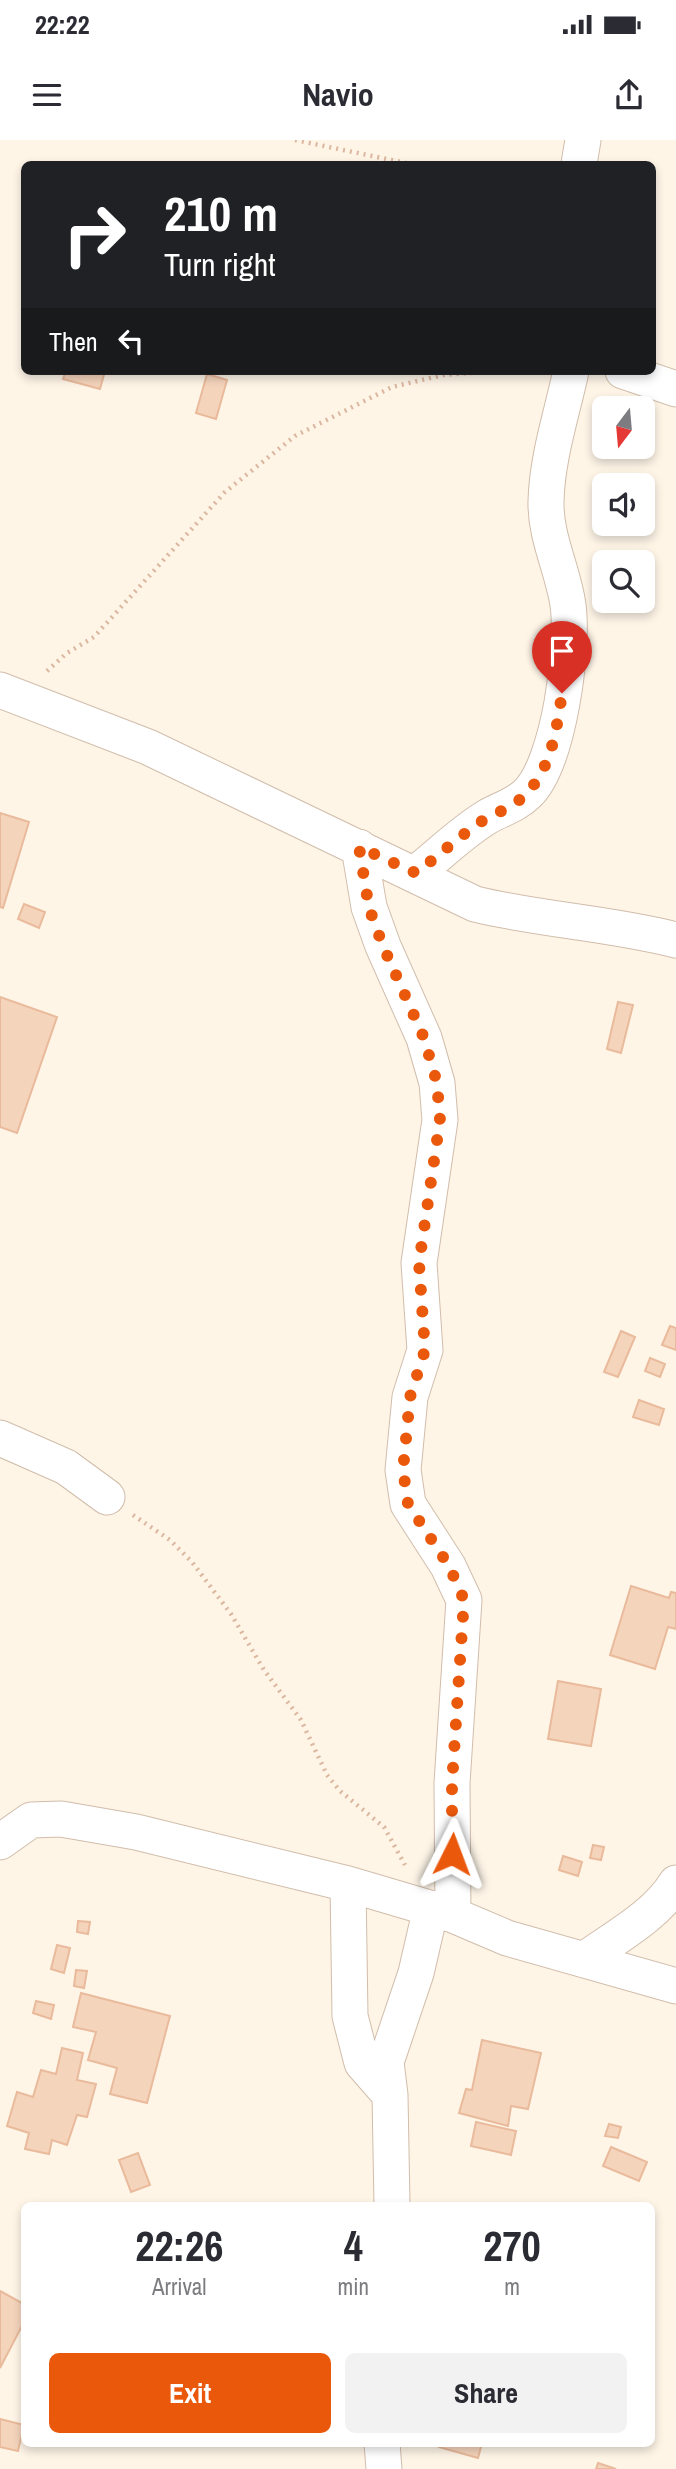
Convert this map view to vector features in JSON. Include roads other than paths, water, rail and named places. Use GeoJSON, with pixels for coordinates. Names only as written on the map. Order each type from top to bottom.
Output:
{"type":"FeatureCollection","features":[{"type":"Feature","properties":{"kind":"street"},"geometry":{"type":"LineString","coordinates":[[580,161],[583,140]]}},
{"type":"Feature","properties":{"kind":"street"},"geometry":{"type":"LineString","coordinates":[[416,873],[486,818],[511,806],[529,792],[546,764],[556,732],[569,650],[568,605],[547,520],[546,500],[550,468],[570,375]]}},
{"type":"Feature","properties":{"kind":"street"},"geometry":{"type":"LineString","coordinates":[[634,375],[676,389]]}},
{"type":"Feature","properties":{"kind":"street"},"geometry":{"type":"LineString","coordinates":[[12,694],[148,747],[416,873],[475,904],[526,916],[580,920],[676,940]]}},
{"type":"Feature","properties":{"kind":"street"},"geometry":{"type":"LineString","coordinates":[[359,847],[369,908],[424,1038],[437,1083],[440,1120],[419,1263],[425,1350],[410,1397],[403,1470],[408,1504],[449,1566],[464,1600],[452,1783],[433,1909],[416,1973],[386,2062],[390,2095],[392,2202]]}},
{"type":"Feature","properties":{"kind":"street"},"geometry":{"type":"LineString","coordinates":[[0,1438],[66,1467],[107,1497]]}},
{"type":"Feature","properties":{"kind":"street"},"geometry":{"type":"LineString","coordinates":[[0,1842],[31,1820],[61,1819],[136,1832],[348,1884],[433,1909],[507,1938],[676,1986]]}},
{"type":"Feature","properties":{"kind":"street"},"geometry":{"type":"LineString","coordinates":[[584,1960],[634,1924],[670,1893],[676,1883]]}},
{"type":"Feature","properties":{"kind":"street"},"geometry":{"type":"LineString","coordinates":[[348,1884],[347,1994],[355,2040],[362,2063],[390,2095]]}},
{"type":"Feature","properties":{"kind":"street"},"geometry":{"type":"LineString","coordinates":[[382,2447],[384,2469]]}}]}
